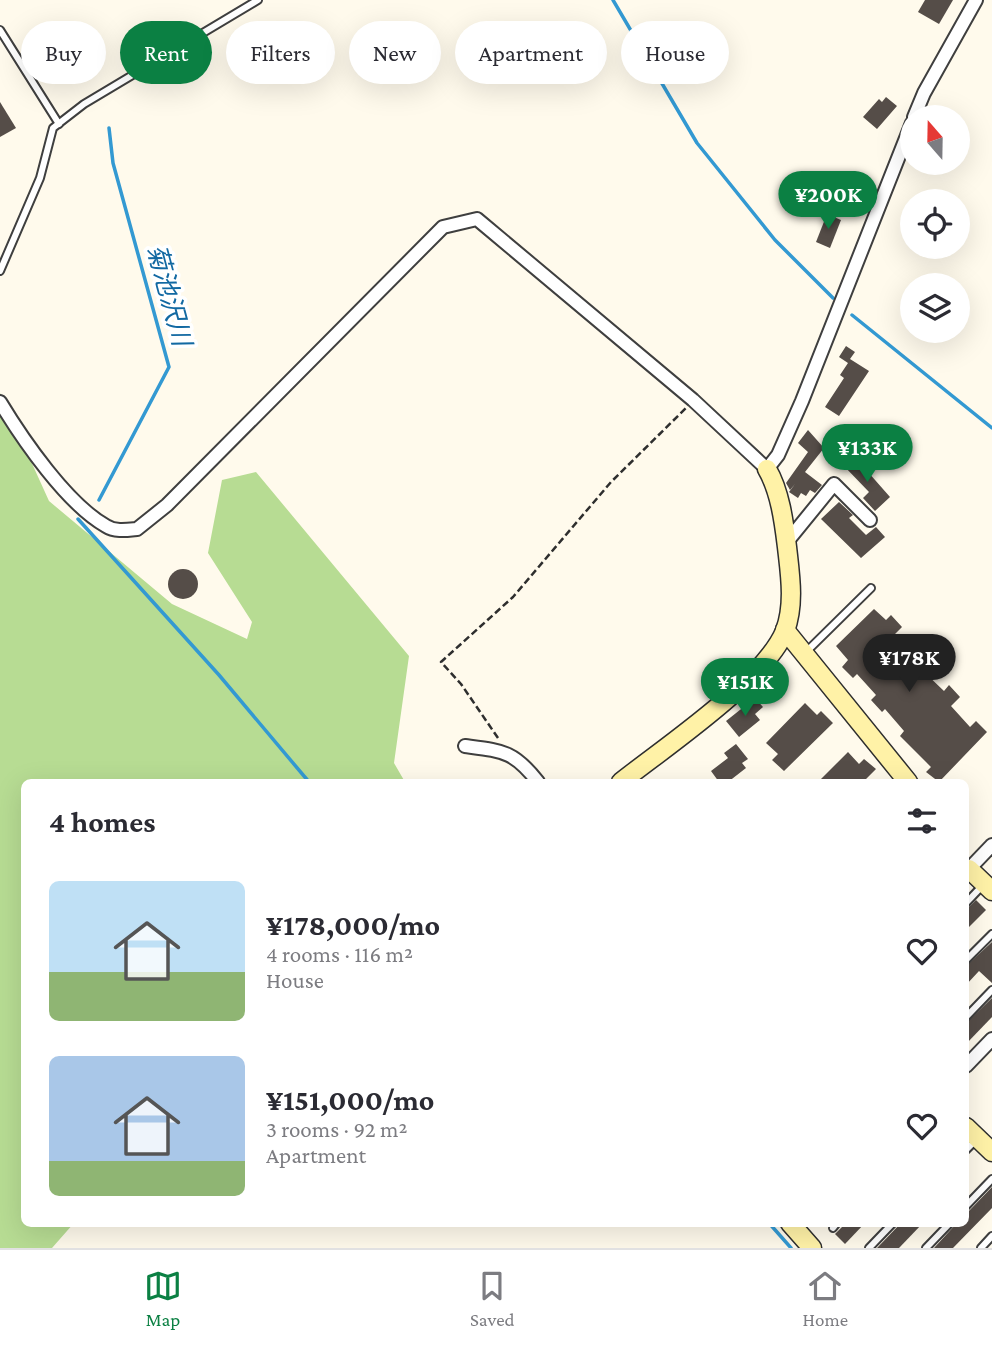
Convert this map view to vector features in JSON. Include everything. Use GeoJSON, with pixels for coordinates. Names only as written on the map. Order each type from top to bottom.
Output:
{"type":"FeatureCollection","features":[{"type":"Feature","properties":{"kind":"street"},"geometry":{"type":"LineString","coordinates":[[919,105],[976,0]]}},
{"type":"Feature","properties":{"kind":"street"},"geometry":{"type":"LineString","coordinates":[[767,469],[778,455],[802,401],[900,153]]}},
{"type":"Feature","properties":{"kind":"street"},"geometry":{"type":"LineString","coordinates":[[0,402],[58,480],[89,514],[108,528],[137,529],[167,505],[443,227],[477,219],[693,400],[767,469],[774,480],[792,591],[785,630],[773,653],[748,681],[625,779]]}},
{"type":"Feature","properties":{"kind":"street"},"geometry":{"type":"LineString","coordinates":[[786,543],[834,484],[870,520]]}},
{"type":"Feature","properties":{"kind":"street"},"geometry":{"type":"LineString","coordinates":[[785,630],[906,779]]}},
{"type":"Feature","properties":{"kind":"street"},"geometry":{"type":"LineString","coordinates":[[465,746],[506,751],[523,764],[536,779]]}},
{"type":"Feature","properties":{"kind":"street"},"geometry":{"type":"LineString","coordinates":[[969,869],[992,845]]}},
{"type":"Feature","properties":{"kind":"street"},"geometry":{"type":"LineString","coordinates":[[969,873],[988,888]]}},
{"type":"Feature","properties":{"kind":"street"},"geometry":{"type":"LineString","coordinates":[[969,1063],[992,1039]]}},
{"type":"Feature","properties":{"kind":"street"},"geometry":{"type":"LineString","coordinates":[[970,1138],[992,1152]]}},
{"type":"Feature","properties":{"kind":"street"},"geometry":{"type":"LineString","coordinates":[[794,1227],[812,1248]]}},
{"type":"Feature","properties":{"kind":"lane"},"geometry":{"type":"LineString","coordinates":[[0,271],[40,177],[53,128],[84,104],[258,0]]}},
{"type":"Feature","properties":{"kind":"lane"},"geometry":{"type":"LineString","coordinates":[[0,30],[59,124]]}},
{"type":"Feature","properties":{"kind":"lane"},"geometry":{"type":"LineString","coordinates":[[804,653],[871,588]]}},
{"type":"Feature","properties":{"kind":"lane"},"geometry":{"type":"LineString","coordinates":[[969,901],[988,888]]}},
{"type":"Feature","properties":{"kind":"lane"},"geometry":{"type":"LineString","coordinates":[[969,957],[992,934]]}},
{"type":"Feature","properties":{"kind":"lane"},"geometry":{"type":"LineString","coordinates":[[969,1014],[992,990]]}},
{"type":"Feature","properties":{"kind":"lane"},"geometry":{"type":"LineString","coordinates":[[969,1203],[992,1179]]}},
{"type":"Feature","properties":{"kind":"lane"},"geometry":{"type":"LineString","coordinates":[[869,1248],[889,1227]]}},
{"type":"Feature","properties":{"kind":"lane"},"geometry":{"type":"LineString","coordinates":[[926,1248],[946,1227]]}},
{"type":"Feature","properties":{"kind":"lane"},"geometry":{"type":"LineString","coordinates":[[981,1248],[992,1236]]}},
{"type":"Feature","properties":{"kind":"path"},"geometry":{"type":"LineString","coordinates":[[506,751],[461,684],[441,662],[513,597],[611,482],[693,400]]}},
{"type":"Feature","properties":{"kind":"green space"},"geometry":{"type":"Polygon","coordinates":[[[0,393],[49,501],[172,604],[247,639],[252,622],[208,553],[222,480],[256,472],[409,656],[394,763],[403,779],[21,779],[21,1227],[70,1227],[52,1248],[0,1248],[0,393]]]}},
{"type":"Feature","properties":{"kind":"building"},"geometry":{"type":"Polygon","coordinates":[[[925,0],[953,0],[939,24],[918,12],[925,0]]]}},
{"type":"Feature","properties":{"kind":"building"},"geometry":{"type":"Polygon","coordinates":[[[886,97],[897,106],[877,129],[863,117],[879,99],[882,102],[886,97]]]}},
{"type":"Feature","properties":{"kind":"building"},"geometry":{"type":"Polygon","coordinates":[[[0,102],[16,128],[0,137],[0,102]]]}},
{"type":"Feature","properties":{"kind":"building"},"geometry":{"type":"Polygon","coordinates":[[[854,171],[868,176],[862,192],[848,187],[854,171]]]}},
{"type":"Feature","properties":{"kind":"building"},"geometry":{"type":"Polygon","coordinates":[[[827,214],[841,220],[830,248],[816,242],[827,214]]]}},
{"type":"Feature","properties":{"kind":"building"},"geometry":{"type":"Polygon","coordinates":[[[846,346],[855,352],[850,359],[869,371],[839,416],[825,407],[844,378],[840,375],[848,363],[839,357],[846,346]]]}},
{"type":"Feature","properties":{"kind":"building"},"geometry":{"type":"Polygon","coordinates":[[[808,430],[824,448],[805,472],[822,485],[815,493],[810,490],[806,496],[801,493],[798,498],[789,492],[795,484],[790,490],[786,483],[808,452],[798,443],[808,430]]]}},
{"type":"Feature","properties":{"kind":"building"},"geometry":{"type":"Polygon","coordinates":[[[853,455],[890,497],[875,511],[863,498],[869,492],[843,465],[853,455]]]}},
{"type":"Feature","properties":{"kind":"building"},"geometry":{"type":"Polygon","coordinates":[[[839,502],[853,515],[849,518],[866,535],[876,527],[885,537],[861,558],[821,519],[839,502]]]}},
{"type":"Feature","properties":{"kind":"building"},"geometry":{"type":"Polygon","coordinates":[[[183,569],[189,570],[197,578],[197,590],[189,598],[183,599],[177,598],[169,590],[168,584],[169,578],[177,570],[183,569]]]}},
{"type":"Feature","properties":{"kind":"building"},"geometry":{"type":"Polygon","coordinates":[[[874,609],[886,620],[891,615],[902,627],[895,634],[914,657],[921,650],[931,661],[922,670],[944,691],[949,685],[960,697],[951,706],[970,727],[976,721],[987,732],[942,779],[935,779],[926,772],[931,767],[900,736],[904,731],[885,709],[882,712],[871,700],[876,695],[857,674],[853,678],[842,667],[848,660],[836,646],[874,609]]]}},
{"type":"Feature","properties":{"kind":"building"},"geometry":{"type":"Polygon","coordinates":[[[755,698],[763,707],[755,714],[760,720],[739,737],[726,721],[755,698]]]}},
{"type":"Feature","properties":{"kind":"building"},"geometry":{"type":"Polygon","coordinates":[[[805,703],[817,715],[821,711],[833,723],[784,771],[772,760],[778,754],[766,743],[805,703]]]}},
{"type":"Feature","properties":{"kind":"building"},"geometry":{"type":"Polygon","coordinates":[[[736,744],[748,759],[742,763],[746,768],[732,779],[717,779],[711,771],[728,758],[724,753],[736,744]]]}},
{"type":"Feature","properties":{"kind":"building"},"geometry":{"type":"Polygon","coordinates":[[[848,752],[859,764],[864,759],[876,769],[866,779],[821,779],[848,752]]]}},
{"type":"Feature","properties":{"kind":"building"},"geometry":{"type":"Polygon","coordinates":[[[976,900],[986,910],[969,927],[969,907],[976,900]]]}},
{"type":"Feature","properties":{"kind":"building"},"geometry":{"type":"Polygon","coordinates":[[[992,942],[992,983],[979,971],[969,982],[969,963],[992,942]]]}},
{"type":"Feature","properties":{"kind":"building"},"geometry":{"type":"Polygon","coordinates":[[[992,998],[992,1017],[969,1041],[969,1020],[992,998]]]}},
{"type":"Feature","properties":{"kind":"building"},"geometry":{"type":"Polygon","coordinates":[[[992,1187],[992,1208],[953,1248],[934,1248],[953,1227],[969,1227],[969,1211],[992,1187]]]}},
{"type":"Feature","properties":{"kind":"building"},"geometry":{"type":"Polygon","coordinates":[[[842,1227],[861,1227],[845,1244],[835,1234],[842,1227]]]}},
{"type":"Feature","properties":{"kind":"building"},"geometry":{"type":"Polygon","coordinates":[[[897,1227],[919,1227],[899,1248],[877,1248],[897,1227]]]}},
{"type":"Feature","properties":{"kind":"waterway"},"geometry":{"type":"LineString","coordinates":[[613,0],[697,143],[775,240],[833,298]]}},
{"type":"Feature","properties":{"kind":"waterway","name":"菊池沢川"},"geometry":{"type":"LineString","coordinates":[[99,500],[169,367],[113,163],[109,128]]}},
{"type":"Feature","properties":{"kind":"waterway"},"geometry":{"type":"LineString","coordinates":[[852,315],[992,428]]}},
{"type":"Feature","properties":{"kind":"waterway","name":"菊池沢川"},"geometry":{"type":"LineString","coordinates":[[78,519],[219,675],[306,779]]}},
{"type":"Feature","properties":{"kind":"waterway","name":"菊池沢川"},"geometry":{"type":"LineString","coordinates":[[773,1227],[791,1248]]}}]}
